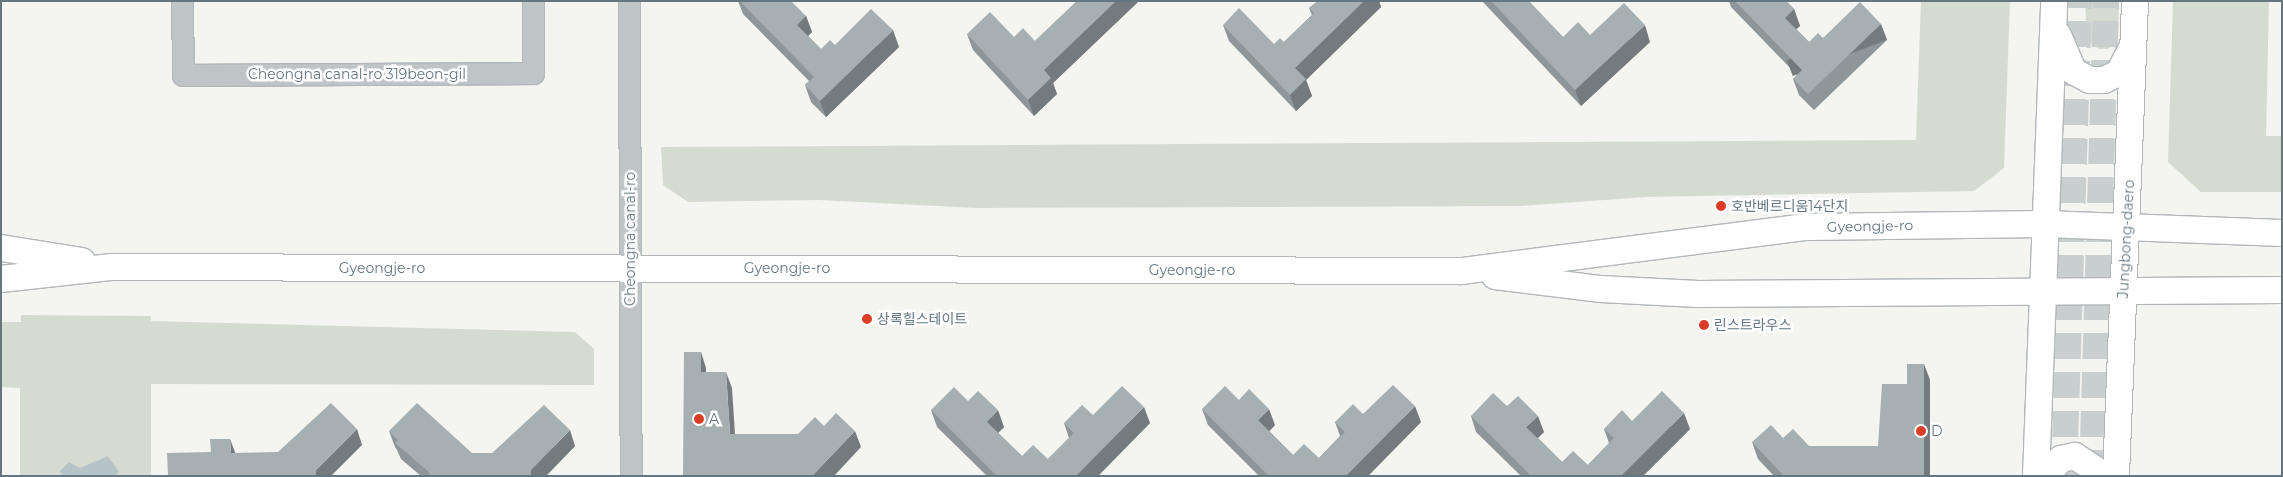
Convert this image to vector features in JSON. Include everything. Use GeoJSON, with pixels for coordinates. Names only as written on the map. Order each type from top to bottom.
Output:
{"type":"FeatureCollection","features":[{"type":"Feature","properties":{"kind":"main road","name":"Jungbong-daero"},"geometry":{"type":"LineString","coordinates":[[2116,476],[2135,1]]}},
{"type":"Feature","properties":{"kind":"main road"},"geometry":{"type":"LineString","coordinates":[[2054,5],[2064,57],[2073,71],[2090,80],[2104,80],[2120,72],[2134,43]]}},
{"type":"Feature","properties":{"kind":"main road"},"geometry":{"type":"LineString","coordinates":[[2036,476],[2054,5]]}},
{"type":"Feature","properties":{"kind":"main road","name":"Gyeongje-ro"},"geometry":{"type":"LineString","coordinates":[[1462,271],[1807,227],[2046,224],[2282,233]]}},
{"type":"Feature","properties":{"kind":"main road","name":"Gyeongje-ro"},"geometry":{"type":"LineString","coordinates":[[1,248],[112,267]]}},
{"type":"Feature","properties":{"kind":"main road","name":"Gyeongje-ro"},"geometry":{"type":"LineString","coordinates":[[1,279],[112,267],[1462,271],[1601,289],[1698,294],[2282,290]]}},
{"type":"Feature","properties":{"kind":"main road"},"geometry":{"type":"LineString","coordinates":[[2046,476],[2061,458],[2075,456],[2105,476]]}},
{"type":"Feature","properties":{"kind":"street","name":"Cheongna canal-ro 319beon-gil"},"geometry":{"type":"LineString","coordinates":[[182,1],[183,75],[533,73],[533,1]]}},
{"type":"Feature","properties":{"kind":"street","name":"Cheongna canal-ro"},"geometry":{"type":"LineString","coordinates":[[629,1],[631,476]]}},
{"type":"Feature","properties":{"kind":"shaded area"},"geometry":{"type":"Polygon","coordinates":[[[1921,1],[2010,1],[2004,168],[1974,191],[1646,197],[1522,206],[976,208],[819,200],[688,202],[663,185],[661,147],[1916,140],[1921,1]]]}},
{"type":"Feature","properties":{"kind":"shaded area"},"geometry":{"type":"Polygon","coordinates":[[[2085,1],[2119,1],[2118,40],[2108,49],[2099,49],[2087,41],[2085,1]]]}},
{"type":"Feature","properties":{"kind":"shaded area"},"geometry":{"type":"Polygon","coordinates":[[[2173,1],[2269,1],[2266,136],[2282,136],[2282,192],[2201,192],[2168,162],[2173,1]]]}},
{"type":"Feature","properties":{"kind":"shaded area"},"geometry":{"type":"Polygon","coordinates":[[[21,315],[151,316],[151,321],[575,332],[594,349],[594,385],[151,384],[151,476],[20,476],[20,388],[1,387],[1,322],[21,322],[21,315]]]}},
{"type":"Feature","properties":{"kind":"shaded area"},"geometry":{"type":"Polygon","coordinates":[[[108,456],[119,472],[115,476],[62,476],[60,471],[69,462],[80,468],[108,456]]]}},
{"type":"Feature","properties":{"kind":"building"},"geometry":{"type":"Polygon","coordinates":[[[740,1],[791,1],[806,16],[797,25],[821,49],[830,40],[835,45],[871,9],[893,30],[820,101],[805,85],[814,77],[740,1]]]}},
{"type":"Feature","properties":{"kind":"building"},"geometry":{"type":"Polygon","coordinates":[[[1077,1],[1116,1],[1044,70],[1051,78],[1028,100],[967,34],[990,12],[1014,37],[1023,28],[1035,41],[1077,1]]]}},
{"type":"Feature","properties":{"kind":"building"},"geometry":{"type":"Polygon","coordinates":[[[1318,1],[1364,1],[1295,68],[1306,79],[1290,95],[1223,25],[1239,8],[1274,44],[1280,38],[1284,42],[1314,13],[1309,8],[1318,1]]]}},
{"type":"Feature","properties":{"kind":"building"},"geometry":{"type":"Polygon","coordinates":[[[1491,1],[1529,1],[1563,37],[1578,22],[1590,35],[1624,3],[1645,25],[1575,90],[1491,1]]]}},
{"type":"Feature","properties":{"kind":"building"},"geometry":{"type":"Polygon","coordinates":[[[1735,1],[1786,1],[1794,9],[1785,18],[1809,42],[1818,33],[1823,38],[1860,2],[1881,24],[1808,94],[1793,79],[1802,70],[1735,1]]]}},
{"type":"Feature","properties":{"kind":"building"},"geometry":{"type":"Polygon","coordinates":[[[684,352],[701,352],[701,372],[726,372],[730,434],[798,434],[815,417],[824,426],[836,413],[855,431],[812,476],[683,476],[684,352]]]}},
{"type":"Feature","properties":{"kind":"building"},"geometry":{"type":"Polygon","coordinates":[[[1907,364],[1924,364],[1924,476],[1784,476],[1752,442],[1771,425],[1783,438],[1793,429],[1809,446],[1878,446],[1882,384],[1907,384],[1907,364]]]}},
{"type":"Feature","properties":{"kind":"building"},"geometry":{"type":"Polygon","coordinates":[[[1393,385],[1415,406],[1346,476],[1269,476],[1202,409],[1225,386],[1239,400],[1249,389],[1269,409],[1258,420],[1293,455],[1304,444],[1319,458],[1345,432],[1335,422],[1353,404],[1363,414],[1393,385]]]}},
{"type":"Feature","properties":{"kind":"building"},"geometry":{"type":"Polygon","coordinates":[[[1122,386],[1144,407],[1076,476],[997,476],[931,410],[954,387],[968,401],[978,391],[998,410],[987,422],[1022,456],[1033,445],[1048,459],[1074,433],[1064,423],[1082,405],[1093,415],[1122,386]]]}},
{"type":"Feature","properties":{"kind":"building"},"geometry":{"type":"Polygon","coordinates":[[[1662,391],[1684,413],[1621,476],[1531,476],[1471,416],[1493,393],[1507,406],[1518,396],[1538,416],[1526,427],[1562,462],[1573,451],[1588,465],[1614,438],[1604,429],[1622,410],[1632,421],[1662,391]]]}},
{"type":"Feature","properties":{"kind":"building"},"geometry":{"type":"Polygon","coordinates":[[[331,403],[357,429],[316,470],[316,476],[168,476],[167,453],[211,452],[210,439],[230,439],[231,453],[278,452],[331,403]]]}},
{"type":"Feature","properties":{"kind":"building"},"geometry":{"type":"Polygon","coordinates":[[[417,403],[472,453],[492,453],[544,405],[570,430],[531,470],[531,476],[430,476],[429,472],[395,443],[398,440],[389,431],[417,403]]]}},
{"type":"Feature","properties":{"kind":"tunnel"},"geometry":{"type":"LineString","coordinates":[[2064,476],[2079,1]]}},
{"type":"Feature","properties":{"kind":"tunnel"},"geometry":{"type":"LineString","coordinates":[[2092,476],[2106,1]]}},
{"type":"Feature","properties":{"kind":"place","name":"호반베르디움14단지"},"geometry":{"type":"Point","coordinates":[1721,206]}},
{"type":"Feature","properties":{"kind":"place","name":"상록힐스테이트"},"geometry":{"type":"Point","coordinates":[867,319]}},
{"type":"Feature","properties":{"kind":"place","name":"린스트라우스"},"geometry":{"type":"Point","coordinates":[1704,325]}},
{"type":"Feature","properties":{"kind":"place","name":"A"},"geometry":{"type":"Point","coordinates":[699,419]}},
{"type":"Feature","properties":{"kind":"place","name":"D"},"geometry":{"type":"Point","coordinates":[1921,431]}}]}
